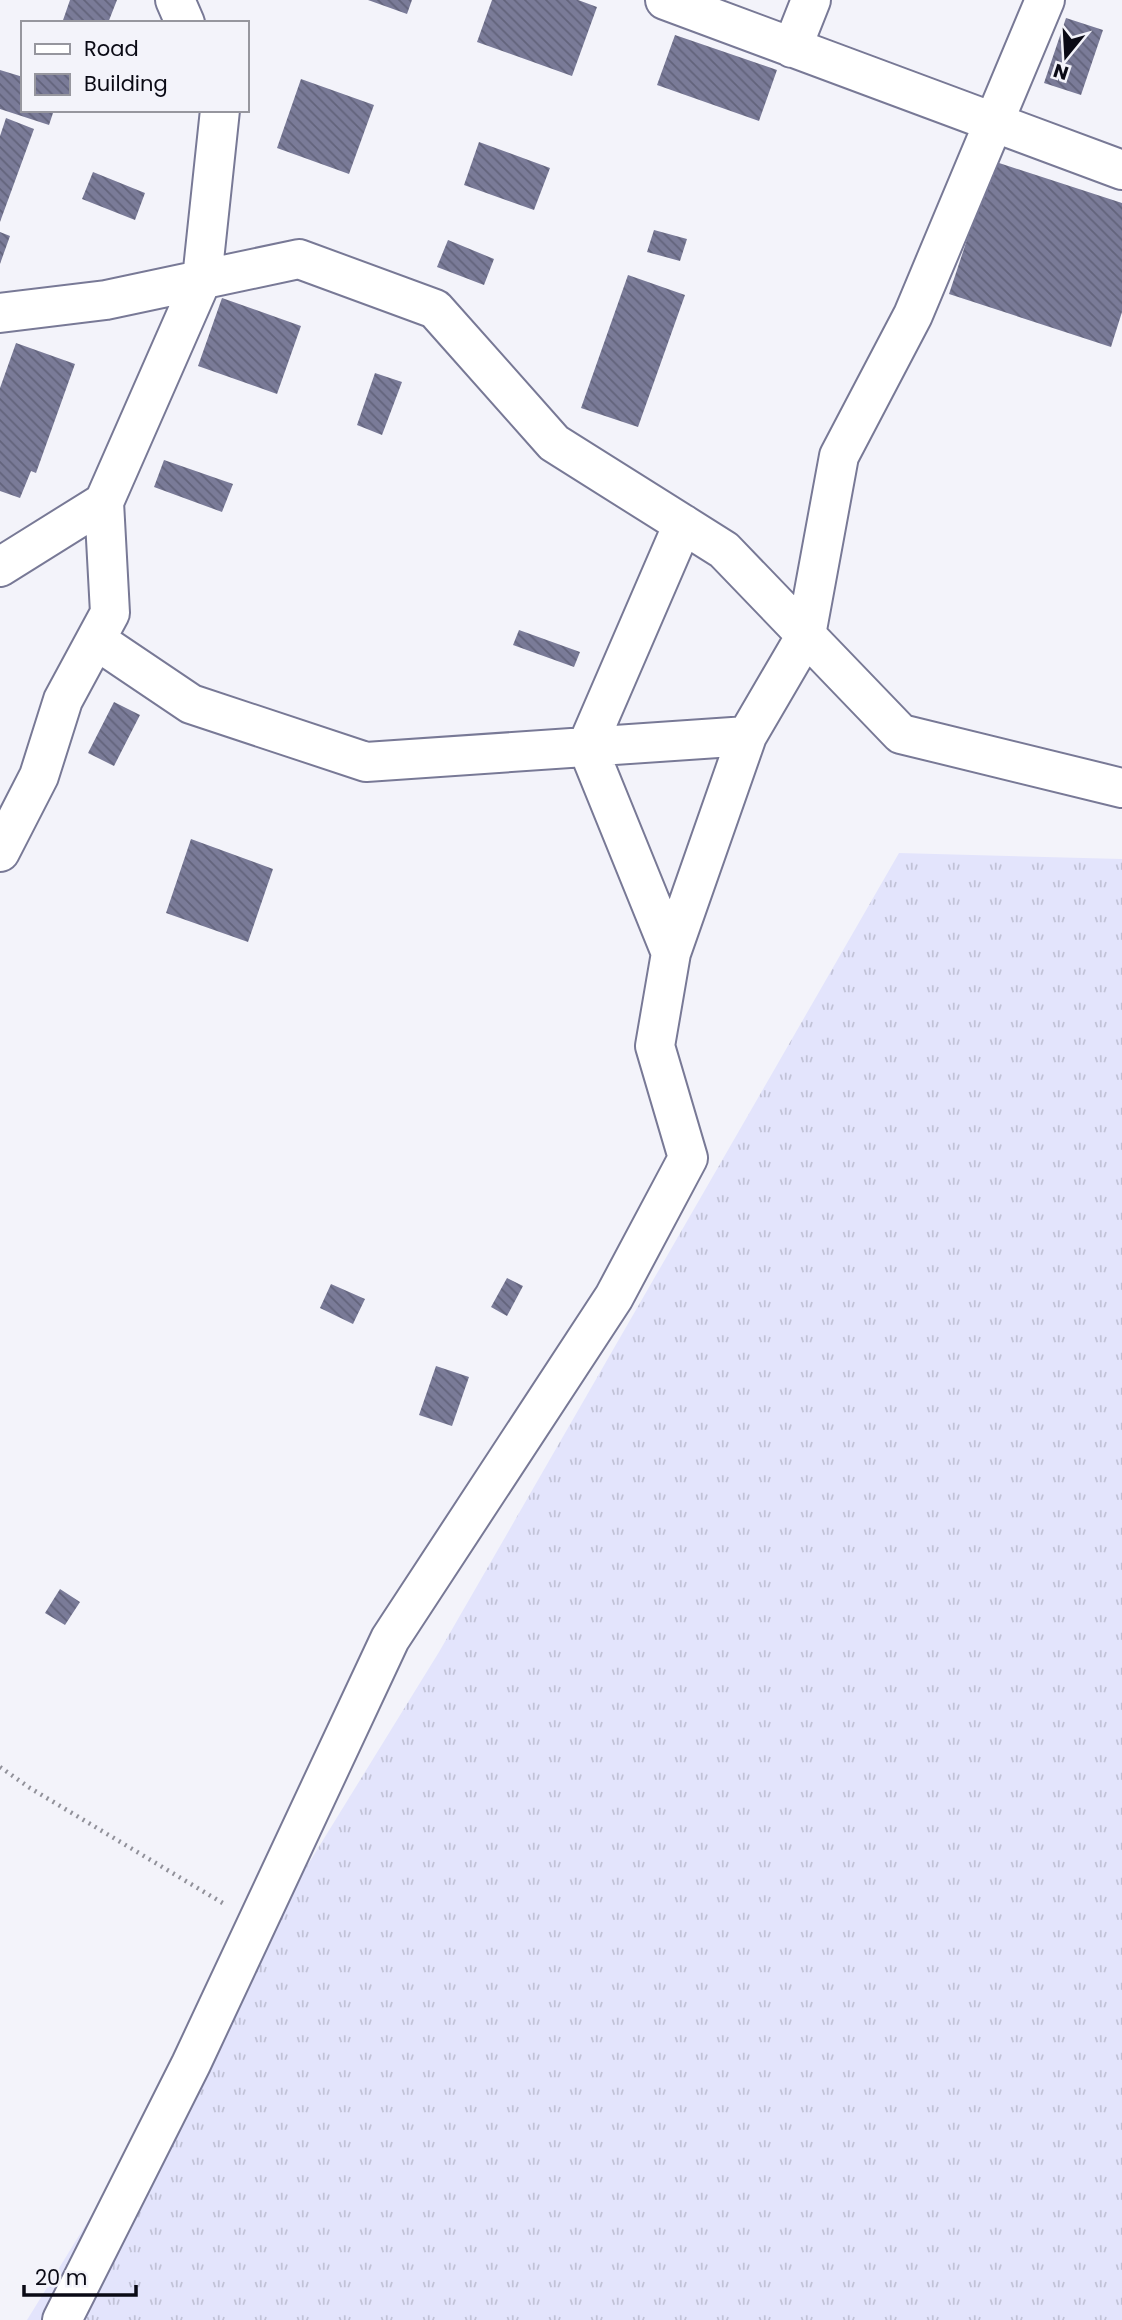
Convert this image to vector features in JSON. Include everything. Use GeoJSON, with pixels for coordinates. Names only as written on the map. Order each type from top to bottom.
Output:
{"type":"FeatureCollection","features":[{"type":"Feature","properties":{"kind":"street"},"geometry":{"type":"LineString","coordinates":[[174,0],[184,21]]}},
{"type":"Feature","properties":{"kind":"street"},"geometry":{"type":"LineString","coordinates":[[665,0],[1122,170]]}},
{"type":"Feature","properties":{"kind":"street"},"geometry":{"type":"LineString","coordinates":[[792,48],[811,0]]}},
{"type":"Feature","properties":{"kind":"street"},"geometry":{"type":"LineString","coordinates":[[62,2320],[191,2064],[390,1639],[614,1297],[688,1158],[654,1046],[671,953],[747,736],[806,635],[839,456],[914,314],[1045,0]]}},
{"type":"Feature","properties":{"kind":"street"},"geometry":{"type":"LineString","coordinates":[[0,852],[39,776],[64,700],[110,613],[104,502],[202,279],[220,112]]}},
{"type":"Feature","properties":{"kind":"street"},"geometry":{"type":"LineString","coordinates":[[0,313],[106,300],[299,259],[435,309],[554,443],[724,550],[901,734],[1122,788]]}},
{"type":"Feature","properties":{"kind":"street"},"geometry":{"type":"LineString","coordinates":[[0,567],[104,502]]}},
{"type":"Feature","properties":{"kind":"street"},"geometry":{"type":"LineString","coordinates":[[671,953],[587,746],[682,524]]}},
{"type":"Feature","properties":{"kind":"street"},"geometry":{"type":"LineString","coordinates":[[96,640],[191,704],[366,762],[747,736]]}},
{"type":"Feature","properties":{"kind":"path"},"geometry":{"type":"LineString","coordinates":[[0,1767],[30,1788],[257,1923]]}},
{"type":"Feature","properties":{"kind":"green space"},"geometry":{"type":"Polygon","coordinates":[[[899,853],[1122,859],[1122,2320],[27,2320],[439,1652],[899,853]]]}},
{"type":"Feature","properties":{"kind":"building"},"geometry":{"type":"Polygon","coordinates":[[[70,0],[117,0],[109,21],[63,21],[70,0]]]}},
{"type":"Feature","properties":{"kind":"building"},"geometry":{"type":"Polygon","coordinates":[[[368,0],[412,0],[407,14],[368,0]]]}},
{"type":"Feature","properties":{"kind":"building"},"geometry":{"type":"Polygon","coordinates":[[[492,0],[578,0],[597,7],[572,76],[477,42],[492,0]]]}},
{"type":"Feature","properties":{"kind":"building"},"geometry":{"type":"Polygon","coordinates":[[[1066,18],[1103,30],[1081,95],[1044,83],[1066,18]]]}},
{"type":"Feature","properties":{"kind":"building"},"geometry":{"type":"Polygon","coordinates":[[[675,35],[777,70],[759,121],[657,85],[675,35]]]}},
{"type":"Feature","properties":{"kind":"building"},"geometry":{"type":"Polygon","coordinates":[[[0,70],[21,76],[21,112],[53,112],[49,125],[0,109],[0,70]]]}},
{"type":"Feature","properties":{"kind":"building"},"geometry":{"type":"Polygon","coordinates":[[[301,79],[374,105],[349,174],[277,148],[301,79]]]}},
{"type":"Feature","properties":{"kind":"building"},"geometry":{"type":"Polygon","coordinates":[[[6,118],[34,129],[0,222],[0,136],[6,118]]]}},
{"type":"Feature","properties":{"kind":"building"},"geometry":{"type":"Polygon","coordinates":[[[479,142],[550,168],[534,210],[464,185],[479,142]]]}},
{"type":"Feature","properties":{"kind":"building"},"geometry":{"type":"Polygon","coordinates":[[[993,161],[1122,203],[1122,312],[1111,347],[949,294],[993,161]]]}},
{"type":"Feature","properties":{"kind":"building"},"geometry":{"type":"Polygon","coordinates":[[[93,172],[145,193],[135,220],[82,199],[93,172]]]}},
{"type":"Feature","properties":{"kind":"building"},"geometry":{"type":"Polygon","coordinates":[[[654,230],[687,239],[680,261],[647,252],[654,230]]]}},
{"type":"Feature","properties":{"kind":"building"},"geometry":{"type":"Polygon","coordinates":[[[0,232],[10,236],[0,264],[0,232]]]}},
{"type":"Feature","properties":{"kind":"building"},"geometry":{"type":"Polygon","coordinates":[[[448,240],[494,259],[484,285],[437,267],[448,240]]]}},
{"type":"Feature","properties":{"kind":"building"},"geometry":{"type":"Polygon","coordinates":[[[628,275],[685,295],[638,427],[581,408],[628,275]]]}},
{"type":"Feature","properties":{"kind":"building"},"geometry":{"type":"Polygon","coordinates":[[[222,298],[301,326],[277,394],[198,366],[222,298]]]}},
{"type":"Feature","properties":{"kind":"building"},"geometry":{"type":"Polygon","coordinates":[[[16,343],[75,364],[36,473],[31,471],[20,498],[0,491],[0,388],[16,343]]]}},
{"type":"Feature","properties":{"kind":"building"},"geometry":{"type":"Polygon","coordinates":[[[375,373],[402,382],[382,435],[357,425],[375,373]]]}},
{"type":"Feature","properties":{"kind":"building"},"geometry":{"type":"Polygon","coordinates":[[[164,460],[233,484],[222,512],[154,487],[164,460]]]}},
{"type":"Feature","properties":{"kind":"building"},"geometry":{"type":"Polygon","coordinates":[[[519,630],[580,652],[574,667],[513,645],[519,630]]]}},
{"type":"Feature","properties":{"kind":"building"},"geometry":{"type":"Polygon","coordinates":[[[114,702],[140,715],[114,766],[88,753],[114,702]]]}},
{"type":"Feature","properties":{"kind":"building"},"geometry":{"type":"Polygon","coordinates":[[[191,839],[273,869],[248,942],[166,913],[191,839]]]}},
{"type":"Feature","properties":{"kind":"building"},"geometry":{"type":"Polygon","coordinates":[[[507,1278],[523,1286],[507,1316],[491,1307],[507,1278]]]}},
{"type":"Feature","properties":{"kind":"building"},"geometry":{"type":"Polygon","coordinates":[[[331,1284],[365,1299],[353,1324],[320,1308],[331,1284]]]}},
{"type":"Feature","properties":{"kind":"building"},"geometry":{"type":"Polygon","coordinates":[[[436,1366],[469,1377],[452,1426],[419,1415],[436,1366]]]}},
{"type":"Feature","properties":{"kind":"building"},"geometry":{"type":"Polygon","coordinates":[[[60,1589],[80,1602],[65,1625],[45,1613],[60,1589]]]}}]}
